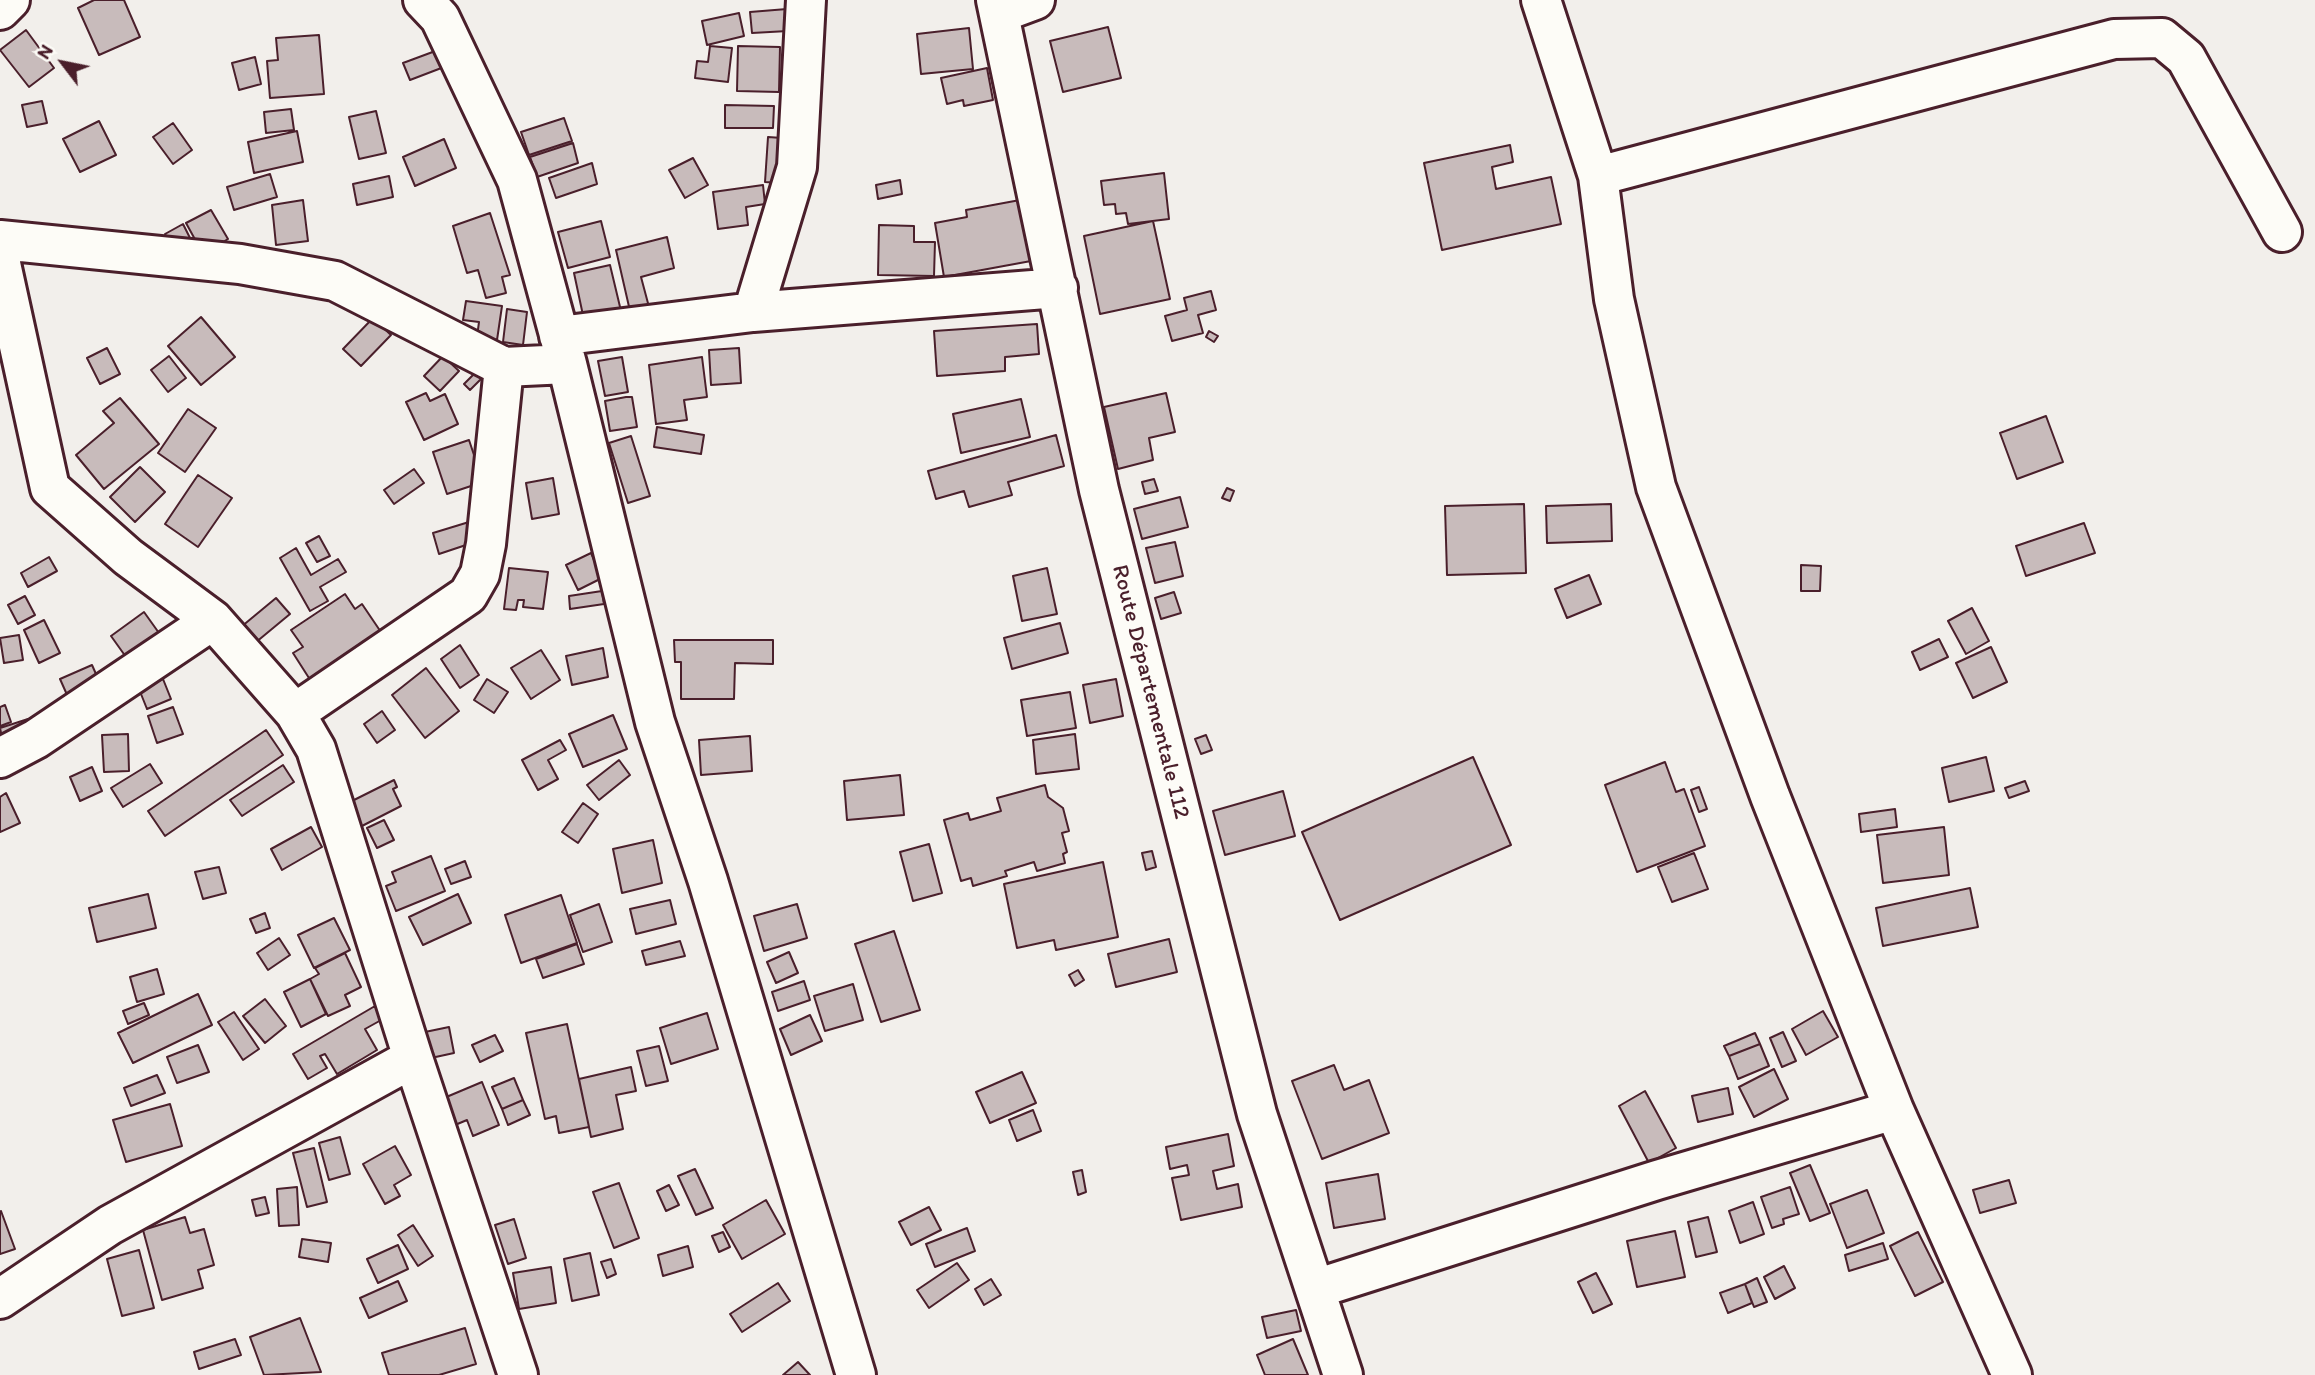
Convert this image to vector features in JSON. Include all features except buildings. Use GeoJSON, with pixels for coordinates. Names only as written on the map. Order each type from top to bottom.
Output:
{"type":"FeatureCollection","features":[{"type":"Feature","properties":{"kind":"street"},"geometry":{"type":"LineString","coordinates":[[0,10],[10,0]]}},
{"type":"Feature","properties":{"kind":"street"},"geometry":{"type":"LineString","coordinates":[[753,312],[797,167],[806,0]]}},
{"type":"Feature","properties":{"kind":"street"},"geometry":{"type":"LineString","coordinates":[[998,6],[1035,0]]}},
{"type":"Feature","properties":{"kind":"street"},"geometry":{"type":"LineString","coordinates":[[1541,0],[1598,176],[1614,299],[1656,487],[1770,796],[1894,1110],[2012,1375]]}},
{"type":"Feature","properties":{"kind":"street"},"geometry":{"type":"LineString","coordinates":[[435,6],[517,180],[563,350],[655,722],[708,881],[856,1375]]}},
{"type":"Feature","properties":{"kind":"street","name":"Route Départementale 112"},"geometry":{"type":"LineString","coordinates":[[998,6],[1099,490],[1257,1114],[1343,1375]]}},
{"type":"Feature","properties":{"kind":"street"},"geometry":{"type":"LineString","coordinates":[[1598,176],[2115,39],[2162,38],[2186,58],[2282,232]]}},
{"type":"Feature","properties":{"kind":"street"},"geometry":{"type":"LineString","coordinates":[[518,1375],[413,1058],[316,749],[295,713],[213,620],[128,557],[50,488],[0,257],[240,264],[335,281],[504,367],[563,350],[753,312],[1058,288]]}},
{"type":"Feature","properties":{"kind":"street"},"geometry":{"type":"LineString","coordinates":[[295,713],[468,595],[480,574],[486,544],[504,367]]}},
{"type":"Feature","properties":{"kind":"street"},"geometry":{"type":"LineString","coordinates":[[0,758],[36,739],[213,620]]}},
{"type":"Feature","properties":{"kind":"street"},"geometry":{"type":"LineString","coordinates":[[0,1299],[110,1225],[413,1058]]}},
{"type":"Feature","properties":{"kind":"street"},"geometry":{"type":"LineString","coordinates":[[1315,1289],[1657,1180],[1894,1110]]}}]}
